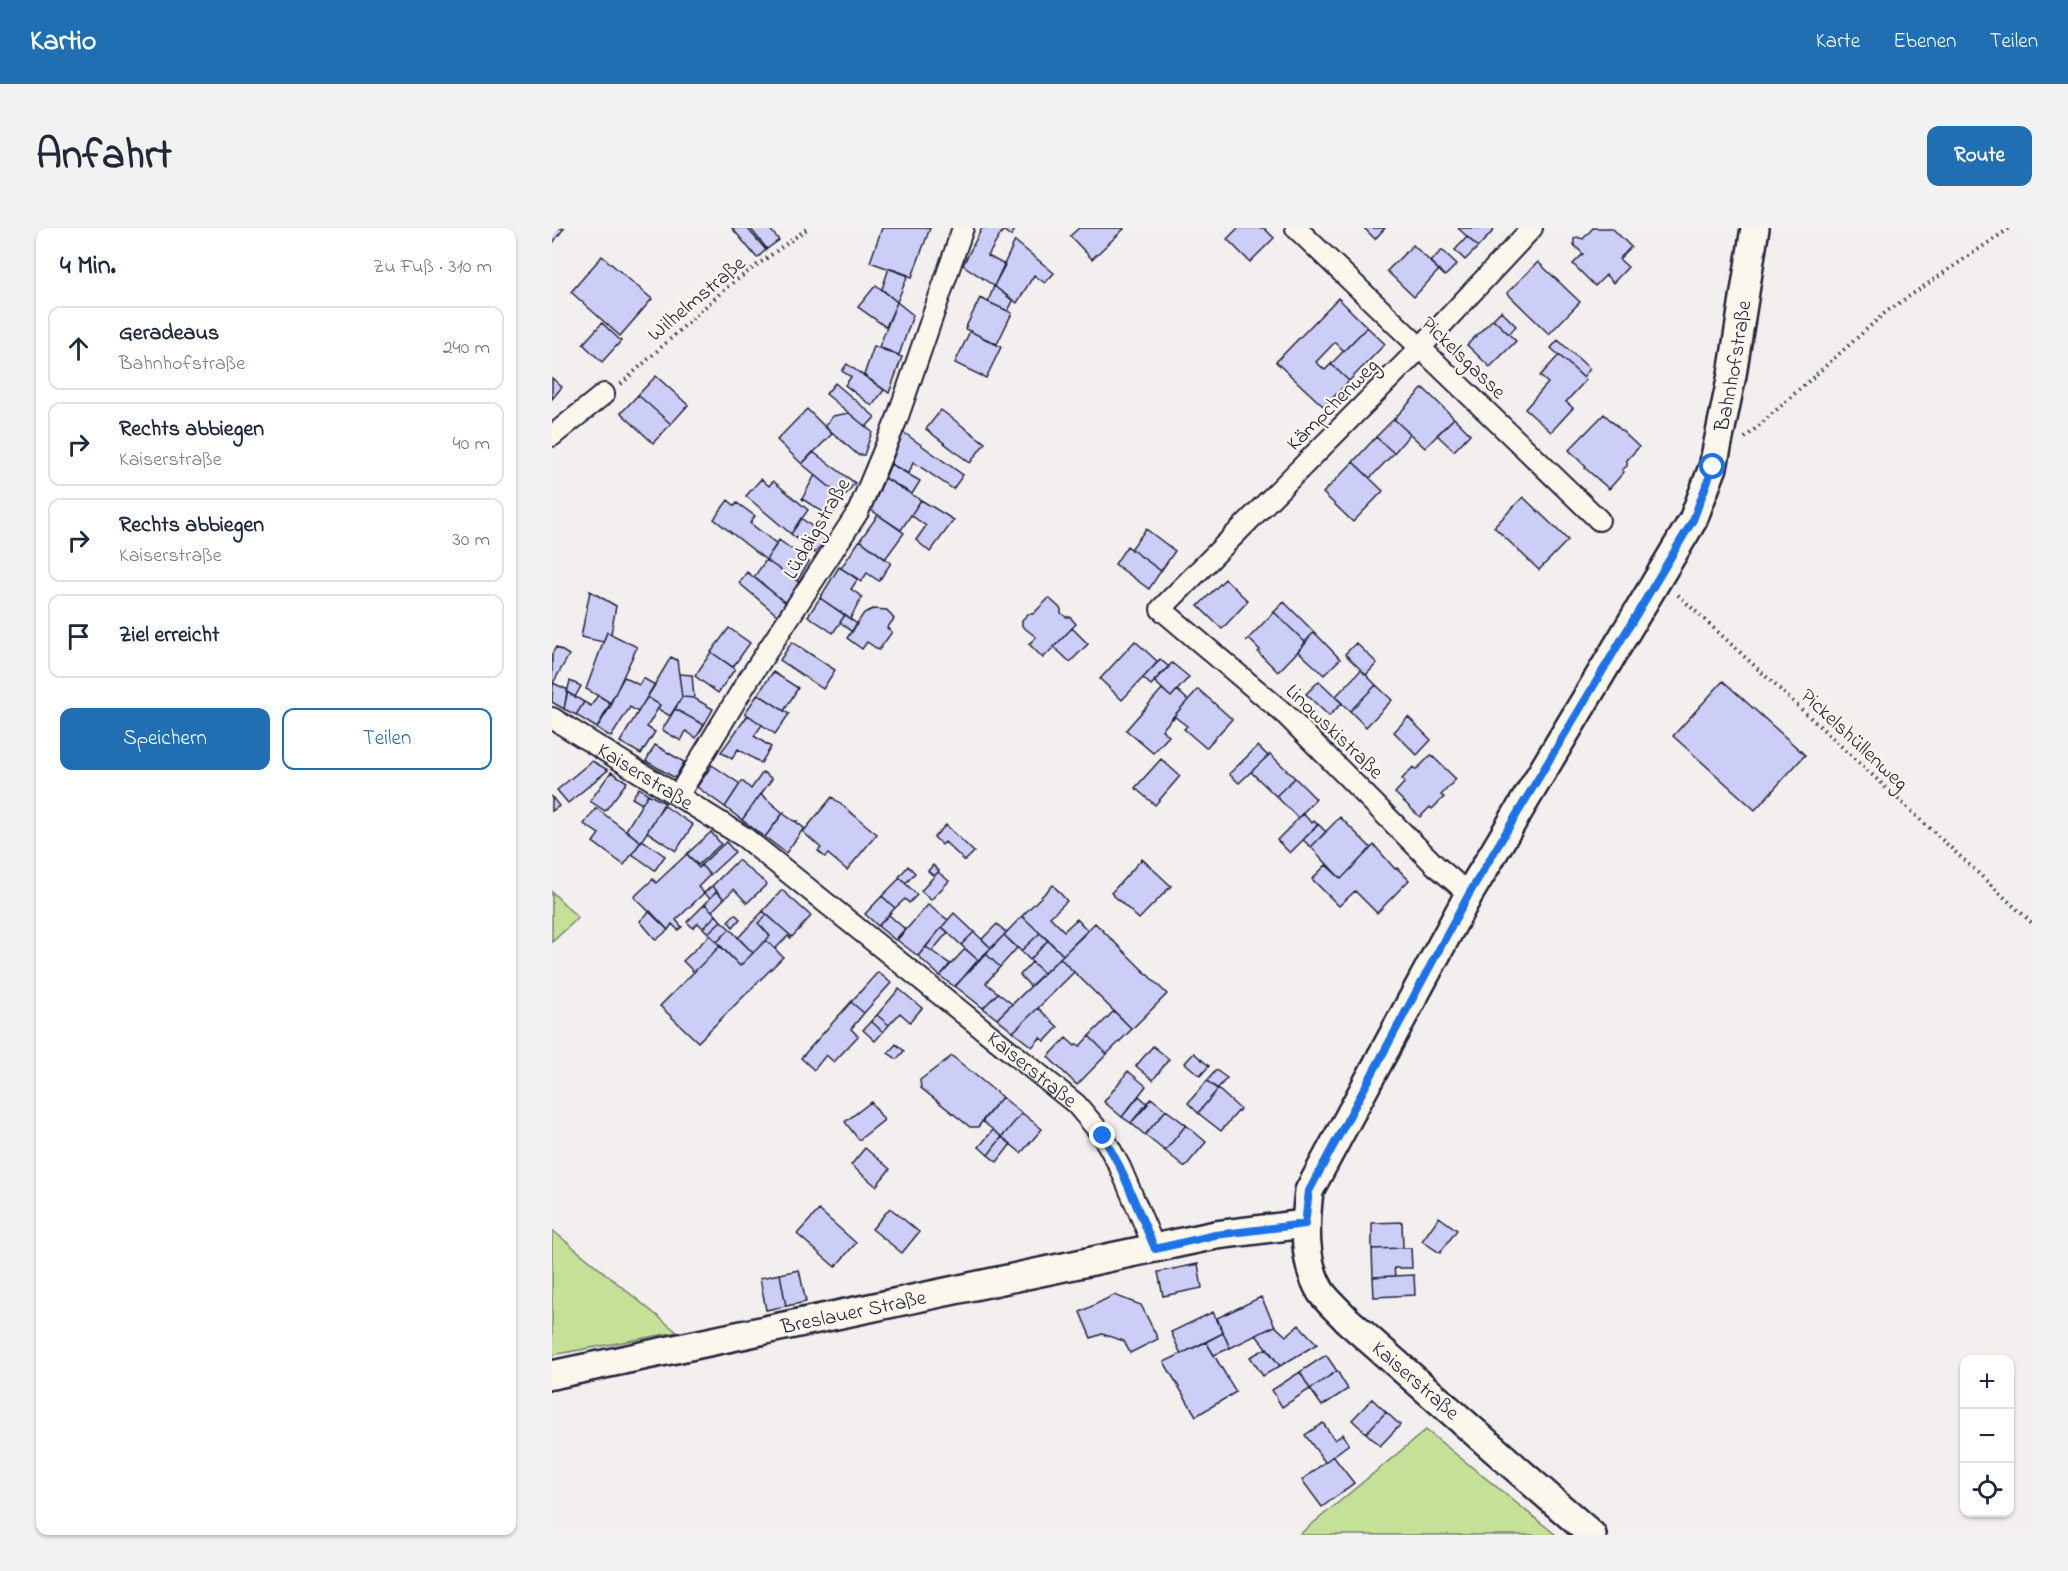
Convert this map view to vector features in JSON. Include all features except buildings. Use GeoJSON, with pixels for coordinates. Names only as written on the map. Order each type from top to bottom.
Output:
{"type":"FeatureCollection","features":[{"type":"Feature","properties":{"kind":"main road","name":"Bahnhofstraße"},"geometry":{"type":"LineString","coordinates":[[1305,1224],[1309,1191],[1469,894],[1693,520],[1713,467],[1732,375],[1755,228]]}},
{"type":"Feature","properties":{"kind":"main road"},"geometry":{"type":"LineString","coordinates":[[1155,1249],[1215,1235],[1305,1224]]}},
{"type":"Feature","properties":{"kind":"main road","name":"Kaiserstraße"},"geometry":{"type":"LineString","coordinates":[[1305,1224],[1310,1266],[1322,1293],[1347,1320],[1592,1535]]}},
{"type":"Feature","properties":{"kind":"main road","name":"Breslauer Straße"},"geometry":{"type":"LineString","coordinates":[[552,1375],[1155,1249]]}},
{"type":"Feature","properties":{"kind":"street","name":"Lüddigstraße"},"geometry":{"type":"LineString","coordinates":[[678,796],[745,685],[858,512],[897,419],[963,228]]}},
{"type":"Feature","properties":{"kind":"street","name":"Pickelsgasse"},"geometry":{"type":"LineString","coordinates":[[1296,228],[1599,520]]}},
{"type":"Feature","properties":{"kind":"street","name":"Kämpchenweg"},"geometry":{"type":"LineString","coordinates":[[1161,609],[1420,348],[1532,228]]}},
{"type":"Feature","properties":{"kind":"street"},"geometry":{"type":"LineString","coordinates":[[552,436],[604,394]]}},
{"type":"Feature","properties":{"kind":"street","name":"Linowskistraße"},"geometry":{"type":"LineString","coordinates":[[1161,609],[1286,715],[1435,865],[1469,894]]}},
{"type":"Feature","properties":{"kind":"street","name":"Kaiserstraße"},"geometry":{"type":"LineString","coordinates":[[552,718],[744,837],[1076,1104],[1103,1136],[1120,1167],[1155,1249]]}},
{"type":"Feature","properties":{"kind":"path","name":"Wilhelmstraße"},"geometry":{"type":"LineString","coordinates":[[604,394],[622,383],[727,287],[808,228]]}},
{"type":"Feature","properties":{"kind":"path"},"geometry":{"type":"LineString","coordinates":[[1713,467],[1886,312],[2010,228]]}},
{"type":"Feature","properties":{"kind":"path","name":"Pickelshüllenweg"},"geometry":{"type":"LineString","coordinates":[[1658,577],[2032,923]]}},
{"type":"Feature","properties":{"kind":"green space"},"geometry":{"type":"Polygon","coordinates":[[[552,892],[578,918],[552,942],[552,892]]]}},
{"type":"Feature","properties":{"kind":"green space"},"geometry":{"type":"Polygon","coordinates":[[[552,1230],[677,1332],[552,1355],[552,1230]]]}},
{"type":"Feature","properties":{"kind":"green space"},"geometry":{"type":"Polygon","coordinates":[[[1426,1430],[1556,1535],[1299,1535],[1426,1430]]]}},
{"type":"Feature","properties":{"kind":"route"},"geometry":{"type":"LineString","coordinates":[[1103,1136],[1120,1167],[1155,1249],[1215,1235],[1305,1224],[1309,1191],[1469,894],[1693,520],[1713,467]]}}]}
